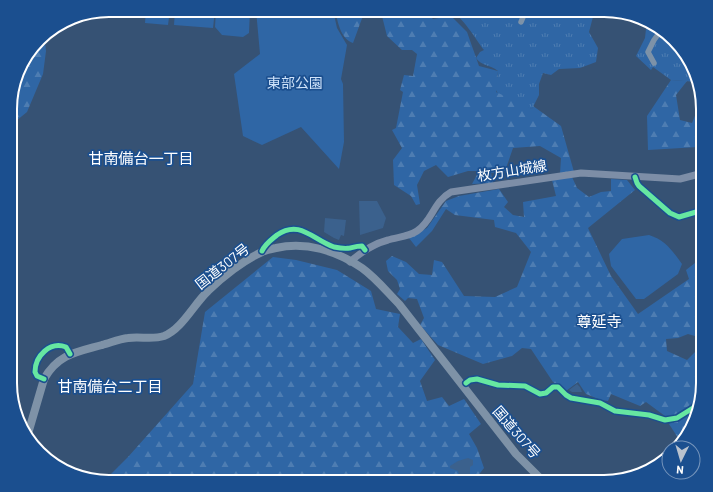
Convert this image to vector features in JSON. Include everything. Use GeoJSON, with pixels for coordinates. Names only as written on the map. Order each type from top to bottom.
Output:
{"type":"FeatureCollection","features":[{"type":"Feature","properties":{"kind":"highway","name":"国道307号"},"geometry":{"type":"LineString","coordinates":[[29,429],[44,379],[55,365],[70,354],[126,338],[153,338],[168,334],[182,322],[208,291],[246,261],[262,251],[286,246],[307,245],[322,249],[362,269],[399,304],[516,454],[537,475]]}},
{"type":"Feature","properties":{"kind":"main road","name":"枚方山城線"},"geometry":{"type":"LineString","coordinates":[[350,262],[373,245],[408,236],[416,232],[424,225],[443,196],[451,192],[581,173],[680,180],[696,175]]}},
{"type":"Feature","properties":{"kind":"street"},"geometry":{"type":"LineString","coordinates":[[521,22],[523,17]]}},
{"type":"Feature","properties":{"kind":"street"},"geometry":{"type":"LineString","coordinates":[[654,63],[648,52],[658,35]]}},
{"type":"Feature","properties":{"kind":"street"},"geometry":{"type":"LineString","coordinates":[[635,177],[639,186],[670,213],[679,217],[696,212]]}},
{"type":"Feature","properties":{"kind":"street"},"geometry":{"type":"LineString","coordinates":[[262,251],[272,239],[284,231],[292,228],[301,230],[333,246],[349,249],[362,246],[365,250]]}},
{"type":"Feature","properties":{"kind":"street"},"geometry":{"type":"LineString","coordinates":[[44,379],[37,376],[35,369],[43,352],[53,346],[62,346],[66,347],[70,354]]}},
{"type":"Feature","properties":{"kind":"street"},"geometry":{"type":"LineString","coordinates":[[466,383],[470,380],[477,379],[498,385],[525,386],[540,394],[546,393],[554,387],[577,400],[600,403],[614,411],[649,415],[665,420],[684,415],[693,407]]}},
{"type":"Feature","properties":{"kind":"green space"},"geometry":{"type":"Polygon","coordinates":[[[145,17],[169,17],[168,25],[145,23],[145,17]]]}},
{"type":"Feature","properties":{"kind":"green space"},"geometry":{"type":"Polygon","coordinates":[[[175,17],[214,17],[213,28],[174,25],[175,17]]]}},
{"type":"Feature","properties":{"kind":"green space"},"geometry":{"type":"Polygon","coordinates":[[[216,17],[250,17],[249,33],[243,37],[222,35],[215,27],[216,17]]]}},
{"type":"Feature","properties":{"kind":"green space","name":"東部公園"},"geometry":{"type":"Polygon","coordinates":[[[257,17],[335,17],[337,28],[347,45],[341,79],[343,84],[344,142],[339,169],[301,127],[262,145],[243,136],[234,74],[260,54],[257,17]]]}},
{"type":"Feature","properties":{"kind":"green space"},"geometry":{"type":"Polygon","coordinates":[[[337,17],[363,17],[353,43],[342,34],[337,17]]]}},
{"type":"Feature","properties":{"kind":"green space"},"geometry":{"type":"Polygon","coordinates":[[[382,17],[431,17],[433,19],[452,17],[467,32],[479,66],[498,71],[496,92],[532,109],[533,106],[561,126],[574,172],[560,174],[561,158],[540,146],[513,148],[505,171],[491,173],[493,183],[472,184],[479,171],[468,171],[448,177],[436,165],[424,171],[417,185],[420,204],[416,205],[411,196],[394,185],[393,160],[402,148],[392,130],[396,128],[403,92],[400,90],[404,75],[413,76],[417,54],[412,50],[402,50],[387,36],[382,17]]]}},
{"type":"Feature","properties":{"kind":"green space"},"geometry":{"type":"Polygon","coordinates":[[[459,17],[593,17],[589,32],[598,48],[596,62],[580,68],[559,69],[551,75],[543,73],[539,84],[539,95],[532,109],[501,96],[498,93],[496,88],[498,71],[478,61],[476,58],[480,52],[484,50],[459,17]]]}},
{"type":"Feature","properties":{"kind":"green space"},"geometry":{"type":"Polygon","coordinates":[[[646,29],[650,29],[660,36],[673,48],[684,63],[692,82],[671,80],[653,67],[651,70],[636,56],[645,38],[646,29]]]}},
{"type":"Feature","properties":{"kind":"green space"},"geometry":{"type":"Polygon","coordinates":[[[45,43],[46,51],[43,74],[27,112],[17,120],[18,97],[22,79],[29,63],[45,43]]]}},
{"type":"Feature","properties":{"kind":"green space"},"geometry":{"type":"Polygon","coordinates":[[[671,80],[687,81],[676,95],[680,120],[692,123],[696,113],[696,147],[648,150],[647,116],[671,80]]]}},
{"type":"Feature","properties":{"kind":"green space"},"geometry":{"type":"Polygon","coordinates":[[[572,177],[577,188],[589,197],[601,192],[611,191],[611,179],[627,180],[635,190],[588,228],[611,276],[638,314],[689,279],[686,270],[696,263],[696,336],[688,334],[678,338],[666,339],[667,351],[687,360],[696,351],[696,389],[694,402],[678,415],[665,416],[646,402],[640,406],[611,394],[608,401],[601,400],[586,394],[578,382],[566,391],[553,382],[531,349],[522,348],[512,356],[483,364],[438,345],[420,325],[424,318],[417,299],[408,298],[405,301],[397,294],[400,289],[397,280],[388,271],[386,261],[392,256],[406,262],[419,274],[432,275],[434,260],[442,262],[464,296],[495,297],[517,287],[531,252],[516,233],[495,227],[494,220],[455,215],[446,209],[432,231],[416,247],[409,238],[427,228],[446,201],[459,196],[499,189],[508,202],[504,207],[513,215],[524,217],[523,202],[556,196],[552,180],[572,177]]]}},
{"type":"Feature","properties":{"kind":"green space"},"geometry":{"type":"Polygon","coordinates":[[[649,235],[664,243],[682,264],[678,274],[644,299],[636,299],[611,266],[609,254],[622,239],[649,235]]]}},
{"type":"Feature","properties":{"kind":"green space"},"geometry":{"type":"Polygon","coordinates":[[[273,257],[296,260],[337,270],[371,291],[376,309],[400,314],[398,327],[413,343],[421,339],[435,360],[420,381],[427,401],[442,397],[449,406],[464,399],[481,424],[469,434],[477,448],[484,468],[478,475],[110,475],[193,384],[205,312],[273,257]]]}},
{"type":"Feature","properties":{"kind":"green space"},"geometry":{"type":"Polygon","coordinates":[[[693,408],[684,429],[678,438],[669,424],[693,408]]]}},
{"type":"Feature","properties":{"kind":"shaded area"},"geometry":{"type":"Polygon","coordinates":[[[359,201],[377,201],[386,218],[383,228],[360,235],[359,201]]]}},
{"type":"Feature","properties":{"kind":"shaded area"},"geometry":{"type":"Polygon","coordinates":[[[325,218],[346,220],[344,236],[341,235],[339,240],[324,232],[325,218]]]}},
{"type":"Feature","properties":{"kind":"shaded area"},"geometry":{"type":"Polygon","coordinates":[[[577,384],[582,392],[572,392],[569,390],[577,384]]]}},
{"type":"Feature","properties":{"kind":"shaded area"},"geometry":{"type":"Polygon","coordinates":[[[468,458],[473,460],[473,465],[470,467],[470,475],[459,475],[458,471],[450,468],[450,466],[458,461],[468,458]]]}},
{"type":"Feature","properties":{"kind":"cycle path"},"geometry":{"type":"LineString","coordinates":[[635,177],[639,186],[670,213],[679,217],[696,212]]}},
{"type":"Feature","properties":{"kind":"cycle path"},"geometry":{"type":"LineString","coordinates":[[262,251],[266,244],[277,235],[293,229],[306,232],[334,247],[350,248],[362,246],[365,250]]}},
{"type":"Feature","properties":{"kind":"cycle path"},"geometry":{"type":"LineString","coordinates":[[44,379],[37,376],[35,372],[38,360],[44,351],[54,346],[60,346],[66,347],[70,354]]}},
{"type":"Feature","properties":{"kind":"cycle path"},"geometry":{"type":"LineString","coordinates":[[466,383],[470,380],[477,379],[498,385],[525,386],[540,394],[546,393],[553,387],[558,387],[571,398],[600,403],[615,411],[649,415],[665,420],[677,418],[693,408]]}},
{"type":"Feature","properties":{"kind":"district","name":"甘南備台一丁目"},"geometry":{"type":"Point","coordinates":[141,158]}},
{"type":"Feature","properties":{"kind":"district","name":"尊延寺"},"geometry":{"type":"Point","coordinates":[599,321]}},
{"type":"Feature","properties":{"kind":"district","name":"甘南備台二丁目"},"geometry":{"type":"Point","coordinates":[110,386]}}]}
